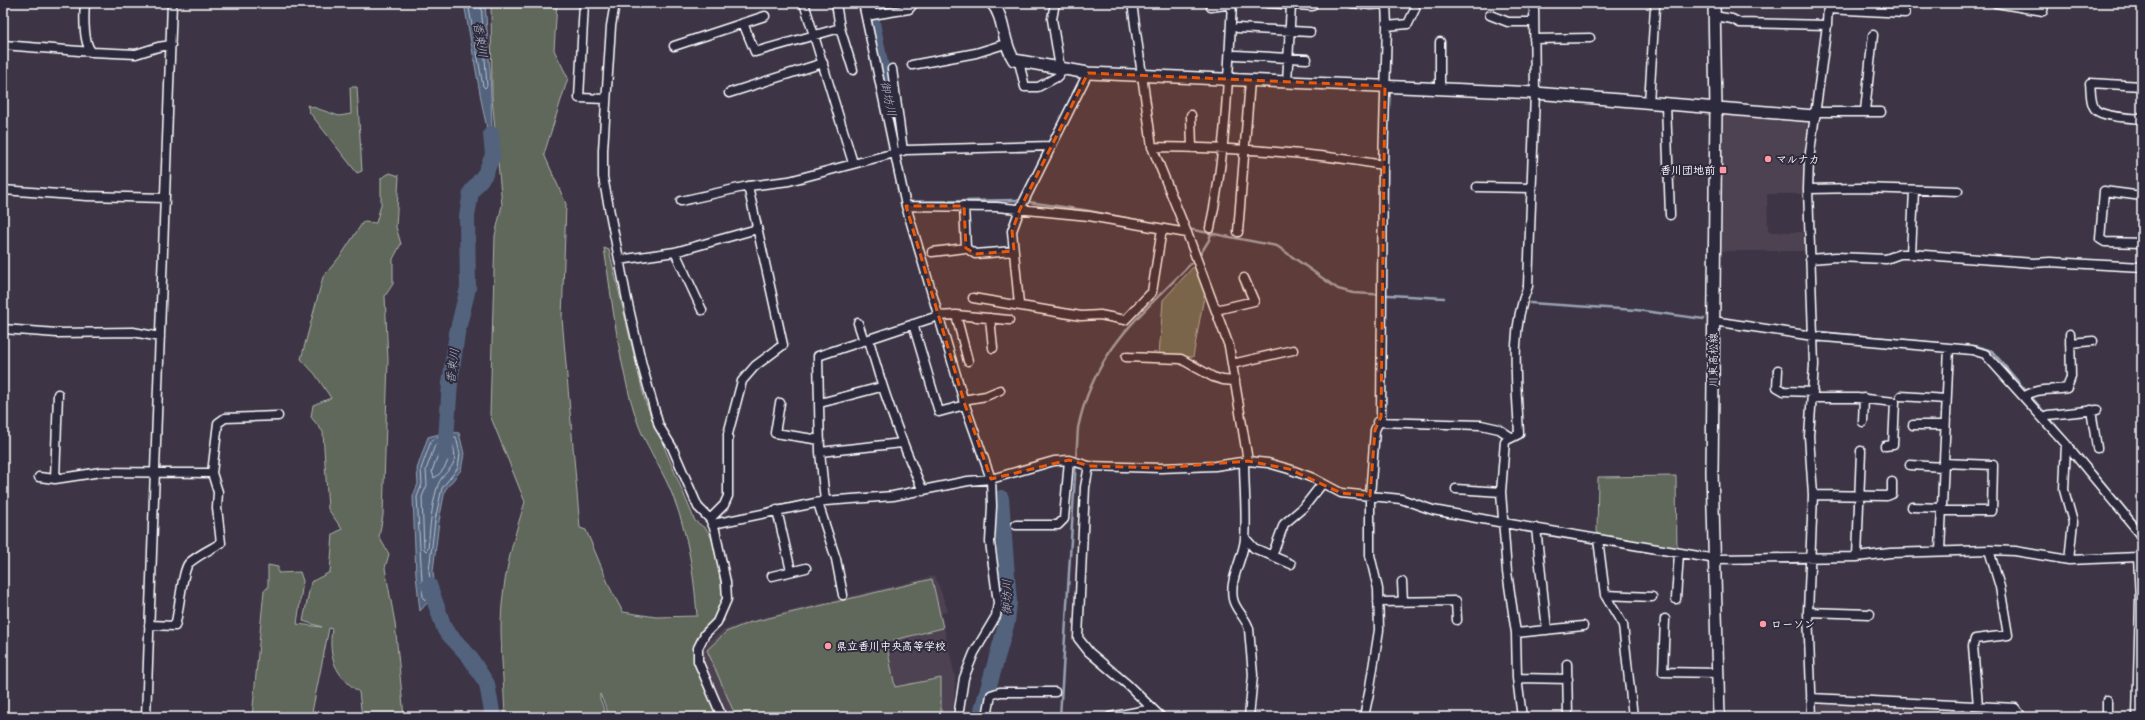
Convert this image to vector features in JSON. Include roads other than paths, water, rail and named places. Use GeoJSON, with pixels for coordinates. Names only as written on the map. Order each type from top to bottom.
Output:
{"type":"FeatureCollection","features":[{"type":"Feature","properties":{"kind":"street"},"geometry":{"type":"LineString","coordinates":[[85,3],[84,15],[88,48],[92,52]]}},
{"type":"Feature","properties":{"kind":"street"},"geometry":{"type":"LineString","coordinates":[[146,717],[172,3]]}},
{"type":"Feature","properties":{"kind":"street"},"geometry":{"type":"LineString","coordinates":[[584,3],[579,98],[606,100]]}},
{"type":"Feature","properties":{"kind":"street"},"geometry":{"type":"LineString","coordinates":[[615,3],[611,26],[603,150],[603,177],[642,365],[660,426],[672,447],[698,507],[712,522],[726,582],[727,599],[717,622],[705,634],[698,648],[698,661],[722,717]]}},
{"type":"Feature","properties":{"kind":"street"},"geometry":{"type":"LineString","coordinates":[[804,3],[853,163]]}},
{"type":"Feature","properties":{"kind":"street"},"geometry":{"type":"LineString","coordinates":[[836,3],[840,28],[853,70]]}},
{"type":"Feature","properties":{"kind":"street"},"geometry":{"type":"LineString","coordinates":[[863,3],[899,151]]}},
{"type":"Feature","properties":{"kind":"street"},"geometry":{"type":"LineString","coordinates":[[870,3],[872,15],[909,9],[914,3]]}},
{"type":"Feature","properties":{"kind":"street"},"geometry":{"type":"LineString","coordinates":[[992,3],[997,8],[1005,44],[1014,60],[1088,72],[1228,80],[1535,93],[1649,103],[1814,114],[1865,111],[1881,112]]}},
{"type":"Feature","properties":{"kind":"street"},"geometry":{"type":"LineString","coordinates":[[1019,62],[1025,87],[1038,87],[1059,76],[1060,68],[1052,19],[1055,3]]}},
{"type":"Feature","properties":{"kind":"street"},"geometry":{"type":"LineString","coordinates":[[1132,3],[1152,147],[1187,233],[1229,346],[1235,381],[1246,462],[1245,538],[1242,558],[1234,578],[1232,591],[1233,600],[1247,621],[1249,628],[1253,675],[1249,717]]}},
{"type":"Feature","properties":{"kind":"street"},"geometry":{"type":"LineString","coordinates":[[1268,3],[1312,6]]}},
{"type":"Feature","properties":{"kind":"street"},"geometry":{"type":"LineString","coordinates":[[1351,3],[1371,5],[1386,4],[1387,26],[1383,165],[1381,417],[1377,422],[1375,430],[1370,496],[1370,555],[1376,574],[1379,630],[1364,717]]}},
{"type":"Feature","properties":{"kind":"street"},"geometry":{"type":"LineString","coordinates":[[1522,717],[1517,678],[1516,633],[1506,572],[1501,492],[1505,441],[1519,434],[1516,343],[1522,300],[1528,286],[1535,93],[1534,3]]}},
{"type":"Feature","properties":{"kind":"street","name":"川東高松線"},"geometry":{"type":"LineString","coordinates":[[1714,3],[1716,108],[1712,472],[1716,559],[1719,717]]}},
{"type":"Feature","properties":{"kind":"street"},"geometry":{"type":"LineString","coordinates":[[2001,3],[2043,11],[2044,3]]}},
{"type":"Feature","properties":{"kind":"street"},"geometry":{"type":"LineString","coordinates":[[1210,228],[1217,194],[1222,148],[1228,80],[1232,4],[1211,7]]}},
{"type":"Feature","properties":{"kind":"street"},"geometry":{"type":"LineString","coordinates":[[1287,82],[1291,5]]}},
{"type":"Feature","properties":{"kind":"street"},"geometry":{"type":"LineString","coordinates":[[1812,717],[1808,612],[1809,558],[1813,495],[1809,436],[1812,395],[1813,336],[1808,190],[1809,160],[1814,114],[1827,24],[1828,6],[1905,13]]}},
{"type":"Feature","properties":{"kind":"street"},"geometry":{"type":"LineString","coordinates":[[1649,103],[1655,7]]}},
{"type":"Feature","properties":{"kind":"street"},"geometry":{"type":"LineString","coordinates":[[1387,26],[1408,24],[1415,9]]}},
{"type":"Feature","properties":{"kind":"street"},"geometry":{"type":"LineString","coordinates":[[674,46],[765,16]]}},
{"type":"Feature","properties":{"kind":"street"},"geometry":{"type":"LineString","coordinates":[[1490,16],[1508,22],[1534,22]]}},
{"type":"Feature","properties":{"kind":"street"},"geometry":{"type":"LineString","coordinates":[[1714,16],[1732,19],[1740,23],[1827,24]]}},
{"type":"Feature","properties":{"kind":"street"},"geometry":{"type":"LineString","coordinates":[[743,23],[755,52],[840,28]]}},
{"type":"Feature","properties":{"kind":"street"},"geometry":{"type":"LineString","coordinates":[[1238,28],[1310,32]]}},
{"type":"Feature","properties":{"kind":"street"},"geometry":{"type":"LineString","coordinates":[[1865,111],[1873,35]]}},
{"type":"Feature","properties":{"kind":"street"},"geometry":{"type":"LineString","coordinates":[[1534,39],[1590,38]]}},
{"type":"Feature","properties":{"kind":"street"},"geometry":{"type":"LineString","coordinates":[[1440,42],[1440,88]]}},
{"type":"Feature","properties":{"kind":"street"},"geometry":{"type":"LineString","coordinates":[[3,44],[92,52],[136,54],[158,46],[170,45]]}},
{"type":"Feature","properties":{"kind":"street"},"geometry":{"type":"LineString","coordinates":[[912,65],[976,54],[1005,44]]}},
{"type":"Feature","properties":{"kind":"street"},"geometry":{"type":"LineString","coordinates":[[1236,55],[1307,59]]}},
{"type":"Feature","properties":{"kind":"street"},"geometry":{"type":"LineString","coordinates":[[729,93],[822,63]]}},
{"type":"Feature","properties":{"kind":"street"},"geometry":{"type":"LineString","coordinates":[[892,69],[899,151],[906,206],[964,402],[991,479],[992,506],[990,542],[998,603],[996,616],[974,653],[964,678],[958,717]]}},
{"type":"Feature","properties":{"kind":"street"},"geometry":{"type":"LineString","coordinates":[[1018,304],[1012,231],[1020,209],[1088,72]]}},
{"type":"Feature","properties":{"kind":"street"},"geometry":{"type":"LineString","coordinates":[[1238,232],[1250,81]]}},
{"type":"Feature","properties":{"kind":"street"},"geometry":{"type":"LineString","coordinates":[[2142,86],[2090,83],[2093,105],[2096,110],[2102,113],[2142,120]]}},
{"type":"Feature","properties":{"kind":"street"},"geometry":{"type":"LineString","coordinates":[[1666,104],[1670,215]]}},
{"type":"Feature","properties":{"kind":"street"},"geometry":{"type":"LineString","coordinates":[[1191,115],[1192,148]]}},
{"type":"Feature","properties":{"kind":"street"},"geometry":{"type":"LineString","coordinates":[[681,201],[748,186],[794,180],[899,151],[1052,146]]}},
{"type":"Feature","properties":{"kind":"street"},"geometry":{"type":"LineString","coordinates":[[1152,147],[1245,149],[1328,156],[1383,165]]}},
{"type":"Feature","properties":{"kind":"street"},"geometry":{"type":"LineString","coordinates":[[712,522],[724,506],[728,496],[728,434],[742,381],[755,366],[782,345],[748,186]]}},
{"type":"Feature","properties":{"kind":"street"},"geometry":{"type":"LineString","coordinates":[[1477,187],[1532,188]]}},
{"type":"Feature","properties":{"kind":"street"},"geometry":{"type":"LineString","coordinates":[[1808,190],[1861,188],[1958,191]]}},
{"type":"Feature","properties":{"kind":"street"},"geometry":{"type":"LineString","coordinates":[[3,190],[87,196],[165,198]]}},
{"type":"Feature","properties":{"kind":"street"},"geometry":{"type":"LineString","coordinates":[[1910,254],[1914,190]]}},
{"type":"Feature","properties":{"kind":"street"},"geometry":{"type":"LineString","coordinates":[[2142,196],[2104,191],[2100,240],[2105,242],[2142,244],[2142,238]]}},
{"type":"Feature","properties":{"kind":"street"},"geometry":{"type":"LineString","coordinates":[[906,206],[964,206],[1020,209],[1089,216],[1187,233]]}},
{"type":"Feature","properties":{"kind":"street"},"geometry":{"type":"LineString","coordinates":[[964,206],[966,248]]}},
{"type":"Feature","properties":{"kind":"street"},"geometry":{"type":"LineString","coordinates":[[619,260],[675,252],[757,229]]}},
{"type":"Feature","properties":{"kind":"street"},"geometry":{"type":"LineString","coordinates":[[973,298],[1018,304],[1081,316],[1100,315],[1125,320],[1152,292],[1162,229]]}},
{"type":"Feature","properties":{"kind":"street"},"geometry":{"type":"LineString","coordinates":[[932,252],[966,248],[976,254],[1014,251]]}},
{"type":"Feature","properties":{"kind":"street"},"geometry":{"type":"LineString","coordinates":[[675,252],[702,310]]}},
{"type":"Feature","properties":{"kind":"street"},"geometry":{"type":"LineString","coordinates":[[1810,259],[1836,256],[1886,258],[1900,254],[1910,254],[2034,263],[2050,262],[2142,267]]}},
{"type":"Feature","properties":{"kind":"street"},"geometry":{"type":"LineString","coordinates":[[1216,310],[1254,301],[1244,278]]}},
{"type":"Feature","properties":{"kind":"street"},"geometry":{"type":"LineString","coordinates":[[956,315],[968,361]]}},
{"type":"Feature","properties":{"kind":"street"},"geometry":{"type":"LineString","coordinates":[[843,595],[822,502],[818,356],[938,316],[956,315],[1009,320]]}},
{"type":"Feature","properties":{"kind":"street"},"geometry":{"type":"LineString","coordinates":[[990,318],[994,348]]}},
{"type":"Feature","properties":{"kind":"street"},"geometry":{"type":"LineString","coordinates":[[1713,321],[1813,336],[1949,348],[1985,354],[2027,395],[2142,536]]}},
{"type":"Feature","properties":{"kind":"street"},"geometry":{"type":"LineString","coordinates":[[858,323],[867,340],[881,387],[902,443],[923,491]]}},
{"type":"Feature","properties":{"kind":"street"},"geometry":{"type":"LineString","coordinates":[[913,324],[939,412],[1000,390]]}},
{"type":"Feature","properties":{"kind":"street"},"geometry":{"type":"LineString","coordinates":[[3,329],[57,333],[133,332],[160,336]]}},
{"type":"Feature","properties":{"kind":"street"},"geometry":{"type":"LineString","coordinates":[[2027,395],[2034,390],[2054,391],[2067,388],[2071,377],[2070,334]]}},
{"type":"Feature","properties":{"kind":"street"},"geometry":{"type":"LineString","coordinates":[[2070,343],[2093,341]]}},
{"type":"Feature","properties":{"kind":"street"},"geometry":{"type":"LineString","coordinates":[[1940,551],[1949,348]]}},
{"type":"Feature","properties":{"kind":"street"},"geometry":{"type":"LineString","coordinates":[[1232,364],[1293,350]]}},
{"type":"Feature","properties":{"kind":"street"},"geometry":{"type":"LineString","coordinates":[[1126,356],[1181,359],[1213,377],[1235,381]]}},
{"type":"Feature","properties":{"kind":"street"},"geometry":{"type":"LineString","coordinates":[[1778,370],[1777,386],[1784,391],[1812,395],[1864,398],[1895,402],[1894,445],[1885,446]]}},
{"type":"Feature","properties":{"kind":"street"},"geometry":{"type":"LineString","coordinates":[[820,403],[881,387]]}},
{"type":"Feature","properties":{"kind":"street"},"geometry":{"type":"LineString","coordinates":[[55,478],[58,394]]}},
{"type":"Feature","properties":{"kind":"street"},"geometry":{"type":"LineString","coordinates":[[1901,396],[1946,399]]}},
{"type":"Feature","properties":{"kind":"street"},"geometry":{"type":"LineString","coordinates":[[1863,422],[1864,398]]}},
{"type":"Feature","properties":{"kind":"street"},"geometry":{"type":"LineString","coordinates":[[780,404],[775,433],[820,440]]}},
{"type":"Feature","properties":{"kind":"street"},"geometry":{"type":"LineString","coordinates":[[2045,416],[2094,410],[2097,448]]}},
{"type":"Feature","properties":{"kind":"street"},"geometry":{"type":"LineString","coordinates":[[149,625],[176,626],[184,570],[188,563],[221,542],[217,508],[218,492],[212,473],[218,423],[225,418],[278,416]]}},
{"type":"Feature","properties":{"kind":"street"},"geometry":{"type":"LineString","coordinates":[[1377,422],[1481,425],[1499,429],[1511,437]]}},
{"type":"Feature","properties":{"kind":"street"},"geometry":{"type":"LineString","coordinates":[[1913,425],[1945,425]]}},
{"type":"Feature","properties":{"kind":"street"},"geometry":{"type":"LineString","coordinates":[[820,452],[902,443]]}},
{"type":"Feature","properties":{"kind":"street"},"geometry":{"type":"LineString","coordinates":[[2066,444],[2064,490],[2073,522],[2069,560]]}},
{"type":"Feature","properties":{"kind":"street"},"geometry":{"type":"LineString","coordinates":[[1857,557],[1858,496],[1861,451]]}},
{"type":"Feature","properties":{"kind":"street"},"geometry":{"type":"LineString","coordinates":[[712,522],[822,502],[893,496],[923,491],[968,481],[991,479],[1054,462],[1069,460],[1088,466],[1160,468],[1215,466],[1246,462],[1268,464],[1289,469],[1313,478],[1341,493],[1400,499],[1433,510],[1716,559],[1857,557],[1940,551],[1989,550],[2015,551],[2069,560],[2140,554],[2141,600],[2137,717]]}},
{"type":"Feature","properties":{"kind":"street"},"geometry":{"type":"LineString","coordinates":[[1016,525],[1058,525],[1064,519],[1069,460]]}},
{"type":"Feature","properties":{"kind":"street"},"geometry":{"type":"LineString","coordinates":[[1910,465],[1993,465],[1992,511],[1942,510],[1912,507]]}},
{"type":"Feature","properties":{"kind":"street"},"geometry":{"type":"LineString","coordinates":[[1088,466],[1084,494],[1078,638],[1089,652],[1128,685],[1161,717]]}},
{"type":"Feature","properties":{"kind":"street"},"geometry":{"type":"LineString","coordinates":[[39,477],[55,478],[101,472],[155,471],[212,473]]}},
{"type":"Feature","properties":{"kind":"street"},"geometry":{"type":"LineString","coordinates":[[1813,495],[1887,496],[1892,494],[1892,482]]}},
{"type":"Feature","properties":{"kind":"street"},"geometry":{"type":"LineString","coordinates":[[1272,556],[1284,524],[1304,507],[1322,484]]}},
{"type":"Feature","properties":{"kind":"street"},"geometry":{"type":"LineString","coordinates":[[1456,489],[1501,492]]}},
{"type":"Feature","properties":{"kind":"street"},"geometry":{"type":"LineString","coordinates":[[777,510],[791,571]]}},
{"type":"Feature","properties":{"kind":"street"},"geometry":{"type":"LineString","coordinates":[[1536,528],[1547,630]]}},
{"type":"Feature","properties":{"kind":"street"},"geometry":{"type":"LineString","coordinates":[[1245,538],[1254,548],[1291,564]]}},
{"type":"Feature","properties":{"kind":"street"},"geometry":{"type":"LineString","coordinates":[[1598,539],[1605,595],[1623,625],[1633,717]]}},
{"type":"Feature","properties":{"kind":"street"},"geometry":{"type":"LineString","coordinates":[[1978,706],[1973,646],[1975,639],[2008,635],[2000,587],[1989,550]]}},
{"type":"Feature","properties":{"kind":"street"},"geometry":{"type":"LineString","coordinates":[[1676,599],[1679,553]]}},
{"type":"Feature","properties":{"kind":"street"},"geometry":{"type":"LineString","coordinates":[[772,576],[806,568]]}},
{"type":"Feature","properties":{"kind":"street"},"geometry":{"type":"LineString","coordinates":[[1402,582],[1403,602]]}},
{"type":"Feature","properties":{"kind":"street"},"geometry":{"type":"LineString","coordinates":[[1605,595],[1652,597]]}},
{"type":"Feature","properties":{"kind":"street"},"geometry":{"type":"LineString","coordinates":[[1378,602],[1456,601],[1457,620]]}},
{"type":"Feature","properties":{"kind":"street"},"geometry":{"type":"LineString","coordinates":[[1808,612],[1870,614]]}},
{"type":"Feature","properties":{"kind":"street"},"geometry":{"type":"LineString","coordinates":[[1665,619],[1663,672],[1718,673]]}},
{"type":"Feature","properties":{"kind":"street"},"geometry":{"type":"LineString","coordinates":[[1516,633],[1583,626]]}},
{"type":"Feature","properties":{"kind":"street"},"geometry":{"type":"LineString","coordinates":[[1568,664],[1568,717]]}},
{"type":"Feature","properties":{"kind":"street"},"geometry":{"type":"LineString","coordinates":[[1517,678],[1568,680]]}},
{"type":"Feature","properties":{"kind":"street"},"geometry":{"type":"LineString","coordinates":[[987,717],[991,695],[1000,692],[1054,692]]}},
{"type":"Feature","properties":{"kind":"street"},"geometry":{"type":"LineString","coordinates":[[1811,698],[2015,708],[2022,717]]}},
{"type":"Feature","properties":{"kind":"street"},"geometry":{"type":"LineString","coordinates":[[2107,700],[2107,717]]}},
{"type":"Feature","properties":{"kind":"street"},"geometry":{"type":"LineString","coordinates":[[1110,717],[1152,709]]}},
{"type":"Feature","properties":{"kind":"water"},"geometry":{"type":"Polygon","coordinates":[[[464,3],[485,3],[490,71],[493,155],[483,110],[464,3]]]}},
{"type":"Feature","properties":{"kind":"water"},"geometry":{"type":"Polygon","coordinates":[[[447,432],[459,433],[464,454],[461,470],[445,490],[439,521],[433,571],[436,605],[427,603],[420,611],[416,575],[413,496],[418,484],[417,469],[428,437],[447,432]]]}},
{"type":"Feature","properties":{"kind":"waterway","name":"御坊川"},"geometry":{"type":"LineString","coordinates":[[868,3],[884,82]]}},
{"type":"Feature","properties":{"kind":"waterway"},"geometry":{"type":"LineString","coordinates":[[1235,20],[1236,5]]}},
{"type":"Feature","properties":{"kind":"waterway","name":"香東川"},"geometry":{"type":"LineString","coordinates":[[445,453],[450,383],[457,333],[468,288],[467,216],[471,192],[485,174],[493,155],[491,134]]}},
{"type":"Feature","properties":{"kind":"waterway"},"geometry":{"type":"LineString","coordinates":[[915,202],[1015,200],[1084,210],[1169,226]]}},
{"type":"Feature","properties":{"kind":"waterway"},"geometry":{"type":"LineString","coordinates":[[1060,717],[1078,428],[1086,399],[1097,374],[1110,351],[1143,312],[1201,253],[1209,240],[1213,228]]}},
{"type":"Feature","properties":{"kind":"waterway"},"geometry":{"type":"LineString","coordinates":[[1188,229],[1277,246],[1338,289],[1353,293],[1444,298]]}},
{"type":"Feature","properties":{"kind":"waterway"},"geometry":{"type":"LineString","coordinates":[[1530,303],[1636,310],[1704,319]]}},
{"type":"Feature","properties":{"kind":"waterway"},"geometry":{"type":"LineString","coordinates":[[1820,332],[1979,347],[1992,351],[2046,414]]}},
{"type":"Feature","properties":{"kind":"waterway"},"geometry":{"type":"LineString","coordinates":[[2049,417],[2067,440]]}},
{"type":"Feature","properties":{"kind":"waterway"},"geometry":{"type":"LineString","coordinates":[[2089,465],[2142,529]]}},
{"type":"Feature","properties":{"kind":"waterway","name":"御坊川"},"geometry":{"type":"LineString","coordinates":[[980,717],[1007,622],[1009,602],[1001,498]]}},
{"type":"Feature","properties":{"kind":"waterway","name":"香東川"},"geometry":{"type":"LineString","coordinates":[[429,585],[445,630],[469,656],[487,684],[493,717]]}},
{"type":"Feature","properties":{"kind":"place","name":"マルナカ"},"geometry":{"type":"Point","coordinates":[1768,159]}},
{"type":"Feature","properties":{"kind":"place","name":"香川団地前"},"geometry":{"type":"Point","coordinates":[1723,170]}},
{"type":"Feature","properties":{"kind":"place","name":"ローソン"},"geometry":{"type":"Point","coordinates":[1763,624]}},
{"type":"Feature","properties":{"kind":"place","name":"県立香川中央高等学校"},"geometry":{"type":"Point","coordinates":[828,646]}}]}
